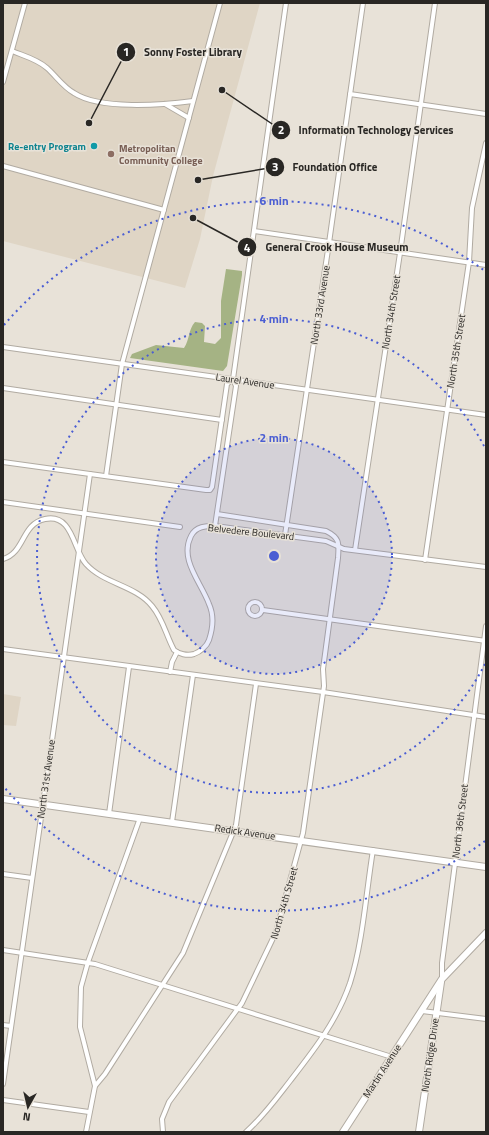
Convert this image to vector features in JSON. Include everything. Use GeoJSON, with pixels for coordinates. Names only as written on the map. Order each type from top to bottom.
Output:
{"type":"FeatureCollection","features":[{"type":"Feature","properties":{"kind":"street"},"geometry":{"type":"LineString","coordinates":[[3,82],[26,3]]}},
{"type":"Feature","properties":{"kind":"street"},"geometry":{"type":"LineString","coordinates":[[106,476],[122,364],[220,3]]}},
{"type":"Feature","properties":{"kind":"street"},"geometry":{"type":"LineString","coordinates":[[215,526],[236,386],[233,379],[286,3]]}},
{"type":"Feature","properties":{"kind":"street","name":"North 33rd Avenue"},"geometry":{"type":"LineString","coordinates":[[285,536],[363,3]]}},
{"type":"Feature","properties":{"kind":"street","name":"North 34th Street"},"geometry":{"type":"LineString","coordinates":[[355,550],[400,253],[435,3]]}},
{"type":"Feature","properties":{"kind":"street"},"geometry":{"type":"LineString","coordinates":[[12,51],[41,64],[67,88],[92,102],[109,104],[165,104],[193,101]]}},
{"type":"Feature","properties":{"kind":"street"},"geometry":{"type":"LineString","coordinates":[[350,94],[486,114]]}},
{"type":"Feature","properties":{"kind":"street"},"geometry":{"type":"LineString","coordinates":[[165,104],[189,118]]}},
{"type":"Feature","properties":{"kind":"street","name":"North 35th Street"},"geometry":{"type":"LineString","coordinates":[[425,560],[469,262],[472,208],[486,143]]}},
{"type":"Feature","properties":{"kind":"street"},"geometry":{"type":"LineString","coordinates":[[3,166],[164,210]]}},
{"type":"Feature","properties":{"kind":"street"},"geometry":{"type":"LineString","coordinates":[[254,231],[486,265]]}},
{"type":"Feature","properties":{"kind":"street","name":"Laurel Avenue"},"geometry":{"type":"LineString","coordinates":[[3,347],[486,415]]}},
{"type":"Feature","properties":{"kind":"street"},"geometry":{"type":"LineString","coordinates":[[3,462],[210,490],[227,384],[233,379]]}},
{"type":"Feature","properties":{"kind":"street"},"geometry":{"type":"LineString","coordinates":[[3,388],[222,420]]}},
{"type":"Feature","properties":{"kind":"street","name":"North 31st Avenue"},"geometry":{"type":"LineString","coordinates":[[3,1084],[90,474]]}},
{"type":"Feature","properties":{"kind":"street"},"geometry":{"type":"LineString","coordinates":[[3,502],[180,527]]}},
{"type":"Feature","properties":{"kind":"street"},"geometry":{"type":"LineString","coordinates":[[217,514],[326,531],[335,536],[338,540],[323,669],[323,692]]}},
{"type":"Feature","properties":{"kind":"street"},"geometry":{"type":"LineString","coordinates":[[3,559],[15,552],[32,525],[45,519],[57,520],[66,525],[85,563],[96,574],[138,593],[151,604],[159,617],[172,647],[176,652],[170,672]]}},
{"type":"Feature","properties":{"kind":"street","name":"Belvedere Boulevard"},"geometry":{"type":"LineString","coordinates":[[176,652],[182,654],[195,654],[208,644],[211,634],[212,620],[210,605],[192,569],[187,553],[189,540],[192,533],[203,527],[215,526],[326,541],[338,546],[355,550],[486,567]]}},
{"type":"Feature","properties":{"kind":"street"},"geometry":{"type":"LineString","coordinates":[[263,610],[485,641]]}},
{"type":"Feature","properties":{"kind":"street","name":"North 36th Street"},"geometry":{"type":"LineString","coordinates":[[442,979],[442,964],[486,626]]}},
{"type":"Feature","properties":{"kind":"street"},"geometry":{"type":"LineString","coordinates":[[3,649],[323,692],[486,717]]}},
{"type":"Feature","properties":{"kind":"street"},"geometry":{"type":"LineString","coordinates":[[109,814],[129,666]]}},
{"type":"Feature","properties":{"kind":"street"},"geometry":{"type":"LineString","coordinates":[[172,822],[193,675]]}},
{"type":"Feature","properties":{"kind":"street"},"geometry":{"type":"LineString","coordinates":[[86,1132],[95,1086],[105,1074],[164,986],[188,942],[234,831],[256,684]]}},
{"type":"Feature","properties":{"kind":"street","name":"North 34th Street"},"geometry":{"type":"LineString","coordinates":[[163,1132],[162,1119],[169,1102],[237,1008],[254,981],[276,932],[301,840],[323,692]]}},
{"type":"Feature","properties":{"kind":"street","name":"Redick Avenue"},"geometry":{"type":"LineString","coordinates":[[3,799],[486,867]]}},
{"type":"Feature","properties":{"kind":"street"},"geometry":{"type":"LineString","coordinates":[[95,1086],[84,1048],[79,1016],[81,987],[88,962],[140,818]]}},
{"type":"Feature","properties":{"kind":"street"},"geometry":{"type":"LineString","coordinates":[[246,1132],[270,1106],[325,1036],[338,1013],[353,971],[373,850]]}},
{"type":"Feature","properties":{"kind":"street"},"geometry":{"type":"LineString","coordinates":[[3,874],[32,878]]}},
{"type":"Feature","properties":{"kind":"street"},"geometry":{"type":"LineString","coordinates":[[486,934],[442,979],[422,1010],[486,1019]]}},
{"type":"Feature","properties":{"kind":"street"},"geometry":{"type":"LineString","coordinates":[[3,950],[88,962],[392,1057]]}},
{"type":"Feature","properties":{"kind":"street","name":"North Ridge Drive"},"geometry":{"type":"LineString","coordinates":[[419,1132],[435,1012],[442,979]]}},
{"type":"Feature","properties":{"kind":"street","name":"Martin Avenue"},"geometry":{"type":"LineString","coordinates":[[343,1132],[422,1010]]}},
{"type":"Feature","properties":{"kind":"street"},"geometry":{"type":"LineString","coordinates":[[3,1025],[11,1026]]}},
{"type":"Feature","properties":{"kind":"street"},"geometry":{"type":"LineString","coordinates":[[3,1100],[89,1112]]}},
{"type":"Feature","properties":{"kind":"shaded area","name":"Metropolitan Community College"},"geometry":{"type":"Polygon","coordinates":[[[3,3],[260,3],[213,176],[200,239],[185,288],[3,241],[3,3]]]}},
{"type":"Feature","properties":{"kind":"shaded area"},"geometry":{"type":"Polygon","coordinates":[[[3,694],[21,697],[16,726],[3,725],[3,694]]]}},
{"type":"Feature","properties":{"kind":"green space"},"geometry":{"type":"Polygon","coordinates":[[[226,269],[242,271],[242,275],[227,366],[223,371],[130,358],[132,354],[156,345],[184,348],[191,328],[195,322],[202,323],[205,326],[204,342],[215,344],[221,338],[221,301],[226,269]]]}},
{"type":"Feature","properties":{"kind":"place","name":"Information Technology Services"},"geometry":{"type":"Point","coordinates":[222,90]}},
{"type":"Feature","properties":{"kind":"place","name":"Sonny Foster Library"},"geometry":{"type":"Point","coordinates":[89,123]}},
{"type":"Feature","properties":{"kind":"place","name":"Re-entry Program"},"geometry":{"type":"Point","coordinates":[94,146]}},
{"type":"Feature","properties":{"kind":"place","name":"Metropolitan Community College"},"geometry":{"type":"Point","coordinates":[111,154]}},
{"type":"Feature","properties":{"kind":"place","name":"Foundation Office"},"geometry":{"type":"Point","coordinates":[198,180]}},
{"type":"Feature","properties":{"kind":"place","name":"General Crook House Museum"},"geometry":{"type":"Point","coordinates":[193,218]}}]}
